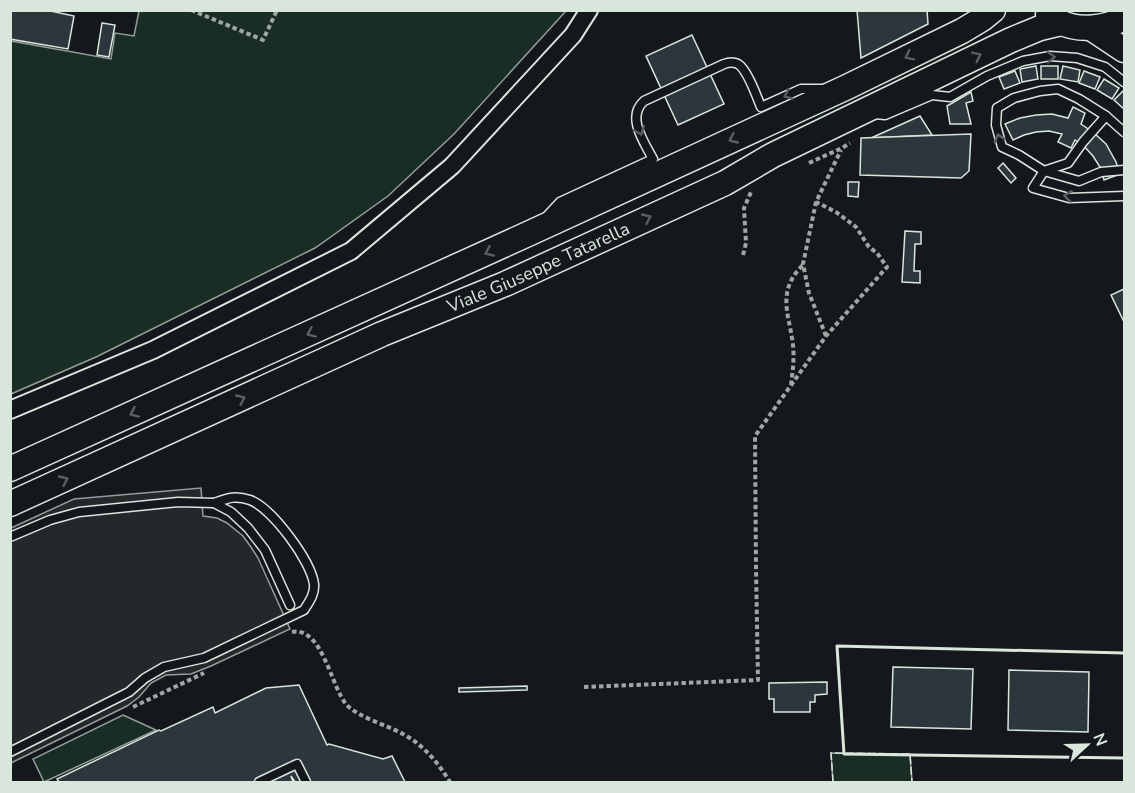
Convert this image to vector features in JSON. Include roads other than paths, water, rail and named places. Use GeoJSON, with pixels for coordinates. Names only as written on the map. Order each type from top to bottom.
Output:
{"type":"FeatureCollection","features":[{"type":"Feature","properties":{"kind":"main road","name":"Viale Giuseppe Tatarella"},"geometry":{"type":"LineString","coordinates":[[10,470],[845,88],[962,31],[993,10]]}},
{"type":"Feature","properties":{"kind":"main road","name":"Viale Giuseppe Tatarella"},"geometry":{"type":"LineString","coordinates":[[10,504],[382,334],[505,284],[725,183],[773,155],[1040,28],[1052,17]]}},
{"type":"Feature","properties":{"kind":"main road"},"geometry":{"type":"LineString","coordinates":[[1052,17],[1091,28],[1125,50]]}},
{"type":"Feature","properties":{"kind":"main road"},"geometry":{"type":"LineString","coordinates":[[1091,28],[1125,18]]}},
{"type":"Feature","properties":{"kind":"street"},"geometry":{"type":"LineString","coordinates":[[10,410],[153,350],[351,251],[452,166],[573,35],[589,10]]}},
{"type":"Feature","properties":{"kind":"lane"},"geometry":{"type":"LineString","coordinates":[[859,114],[885,115],[932,95],[950,97],[987,76],[1023,61],[1050,56],[1077,58],[1104,67],[1125,82]]}},
{"type":"Feature","properties":{"kind":"lane"},"geometry":{"type":"LineString","coordinates":[[536,231],[560,202],[652,159],[637,126],[635,116],[638,106],[644,101],[730,62],[739,64],[744,69],[761,107],[801,89],[845,88]]}},
{"type":"Feature","properties":{"kind":"lane"},"geometry":{"type":"LineString","coordinates":[[1125,132],[1106,116],[1058,89],[1014,98],[997,108],[996,125],[1002,147],[1044,171],[1079,181],[1101,172],[1125,170]]}},
{"type":"Feature","properties":{"kind":"lane"},"geometry":{"type":"LineString","coordinates":[[1106,116],[1068,163],[1044,171],[1033,188],[1069,198],[1125,196]]}},
{"type":"Feature","properties":{"kind":"lane"},"geometry":{"type":"LineString","coordinates":[[10,752],[129,692],[145,678],[164,667],[204,658],[304,610],[313,596],[314,584],[304,560],[289,535],[273,517],[251,500],[231,497],[214,504]]}},
{"type":"Feature","properties":{"kind":"lane"},"geometry":{"type":"LineString","coordinates":[[10,537],[50,520],[79,512],[178,502],[214,504],[231,512],[248,528],[265,550],[290,605]]}},
{"type":"Feature","properties":{"kind":"lane"},"geometry":{"type":"LineString","coordinates":[[260,783],[297,764],[306,783]]}}]}
